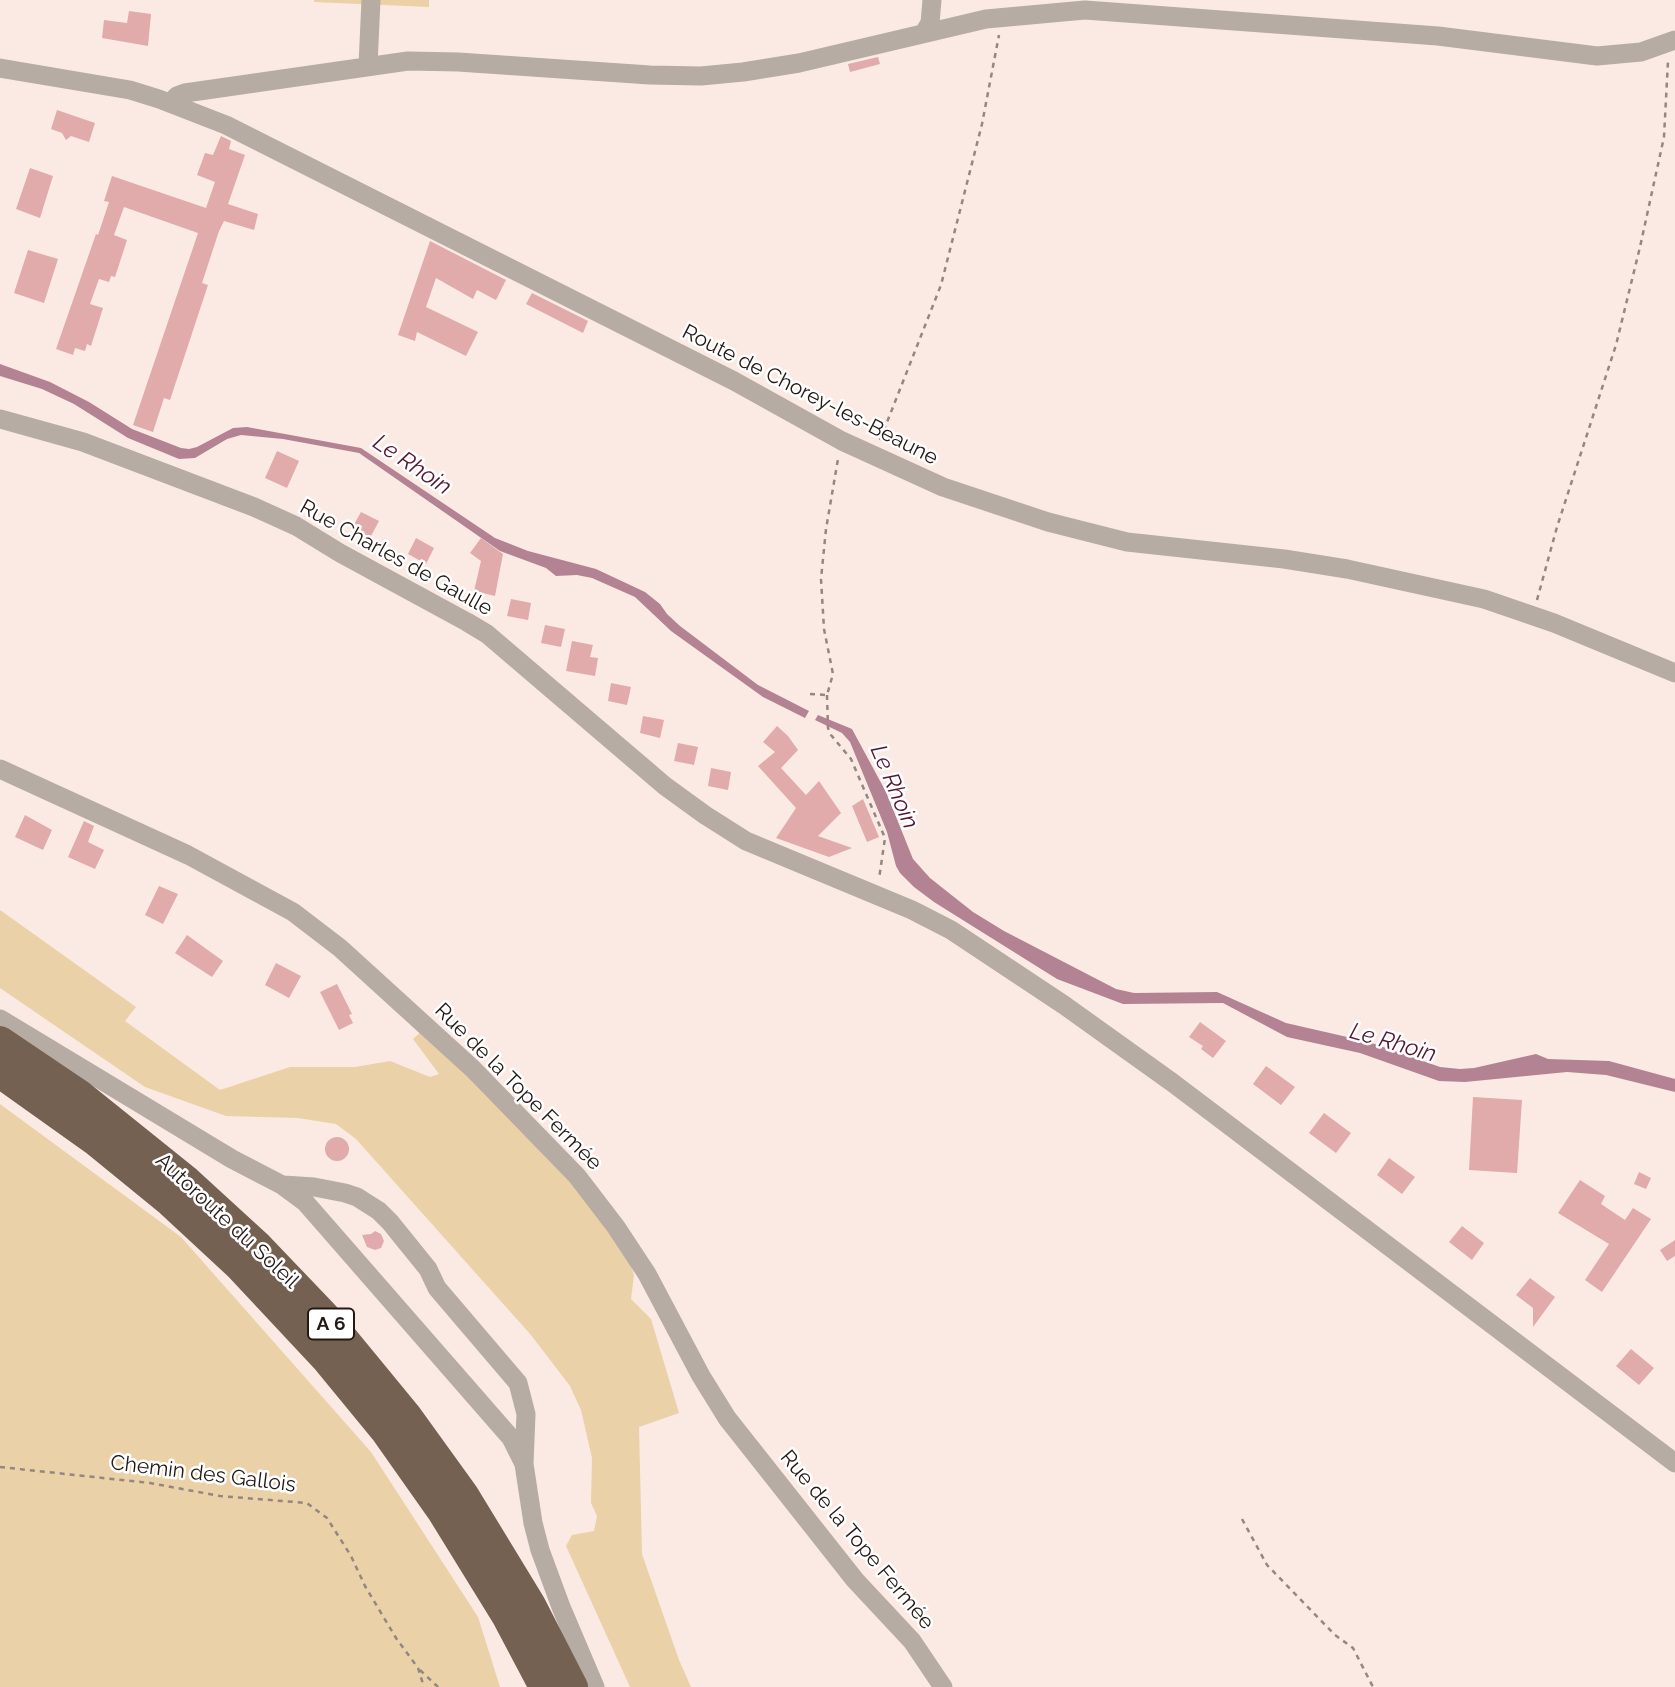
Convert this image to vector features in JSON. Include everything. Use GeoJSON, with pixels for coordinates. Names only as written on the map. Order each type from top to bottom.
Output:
{"type":"FeatureCollection","features":[{"type":"Feature","properties":{"kind":"highway","name":"Autoroute du Soleil"},"geometry":{"type":"LineString","coordinates":[[0,1041],[80,1095],[187,1181],[258,1246],[331,1324],[407,1416],[464,1495],[526,1595],[573,1687]]}},
{"type":"Feature","properties":{"kind":"highway","name":"Autoroute du Soleil"},"geometry":{"type":"LineString","coordinates":[[0,1073],[94,1140],[170,1202],[239,1266],[326,1359],[386,1433],[441,1510],[507,1617],[544,1687]]}},
{"type":"Feature","properties":{"kind":"street"},"geometry":{"type":"LineString","coordinates":[[368,65],[371,0]]}},
{"type":"Feature","properties":{"kind":"street"},"geometry":{"type":"LineString","coordinates":[[924,33],[930,23],[932,0]]}},
{"type":"Feature","properties":{"kind":"street"},"geometry":{"type":"LineString","coordinates":[[170,103],[185,93],[408,61],[701,76],[767,69],[986,19],[1086,10],[1438,36],[1597,56],[1641,52],[1668,43]]}},
{"type":"Feature","properties":{"kind":"street","name":"Route de Chorey-les-Beaune"},"geometry":{"type":"LineString","coordinates":[[0,68],[130,90],[226,125],[734,381],[842,441],[943,487],[1097,535],[1138,543],[1284,559],[1347,569],[1484,599],[1532,614],[1675,673]]}},
{"type":"Feature","properties":{"kind":"street","name":"Rue Charles de Gaulle"},"geometry":{"type":"LineString","coordinates":[[0,419],[83,442],[254,507],[296,526],[487,635],[664,786],[705,816],[746,841],[912,910],[951,930],[1064,1005],[1173,1083],[1675,1463]]}},
{"type":"Feature","properties":{"kind":"street","name":"Rue de la Tope Fermée"},"geometry":{"type":"LineString","coordinates":[[0,769],[179,850],[293,912],[340,948],[473,1069],[577,1176],[647,1274],[701,1376],[727,1418],[855,1580],[912,1641],[943,1687]]}},
{"type":"Feature","properties":{"kind":"street"},"geometry":{"type":"LineString","coordinates":[[0,1019],[232,1159],[282,1185],[305,1202],[511,1438],[524,1464]]}},
{"type":"Feature","properties":{"kind":"street"},"geometry":{"type":"LineString","coordinates":[[282,1185],[345,1193],[365,1202],[390,1222],[428,1269],[438,1288],[518,1383],[527,1414],[524,1464],[533,1523],[561,1608],[595,1687]]}},
{"type":"Feature","properties":{"kind":"path"},"geometry":{"type":"LineString","coordinates":[[873,456],[941,285],[982,124],[1001,26],[1006,19],[1021,15]]}},
{"type":"Feature","properties":{"kind":"path"},"geometry":{"type":"LineString","coordinates":[[1532,614],[1616,345],[1640,247],[1664,137],[1668,43]]}},
{"type":"Feature","properties":{"kind":"path"},"geometry":{"type":"LineString","coordinates":[[842,441],[826,529],[821,579],[824,629],[833,674],[826,700],[828,727],[831,735],[851,758],[885,838],[876,895]]}},
{"type":"Feature","properties":{"kind":"path"},"geometry":{"type":"LineString","coordinates":[[810,694],[827,695]]}},
{"type":"Feature","properties":{"kind":"path","name":"Chemin des Gallois"},"geometry":{"type":"LineString","coordinates":[[0,1467],[150,1483],[220,1496],[307,1503],[327,1518],[396,1638],[418,1668],[424,1687]]}},
{"type":"Feature","properties":{"kind":"path"},"geometry":{"type":"LineString","coordinates":[[1242,1519],[1267,1565],[1318,1619],[1353,1648],[1373,1687]]}},
{"type":"Feature","properties":{"kind":"path"},"geometry":{"type":"LineString","coordinates":[[418,1668],[438,1687]]}},
{"type":"Feature","properties":{"kind":"shaded area"},"geometry":{"type":"Polygon","coordinates":[[[429,0],[429,7],[314,2],[429,0]]]}},
{"type":"Feature","properties":{"kind":"shaded area"},"geometry":{"type":"Polygon","coordinates":[[[0,364],[50,382],[132,429],[181,448],[197,447],[233,428],[247,427],[361,448],[495,538],[528,551],[596,569],[645,592],[680,626],[758,685],[809,711],[805,718],[763,697],[671,631],[635,597],[592,578],[577,575],[556,576],[546,568],[500,551],[359,453],[283,439],[241,435],[227,439],[195,458],[179,459],[128,438],[74,404],[42,389],[0,376],[0,364]]]}},
{"type":"Feature","properties":{"kind":"shaded area"},"geometry":{"type":"Polygon","coordinates":[[[818,715],[852,729],[886,792],[913,859],[930,878],[973,912],[1004,931],[1116,989],[1134,993],[1217,992],[1286,1023],[1369,1042],[1440,1067],[1474,1068],[1536,1054],[1548,1059],[1609,1061],[1675,1079],[1675,1092],[1606,1075],[1567,1072],[1465,1082],[1439,1081],[1360,1053],[1287,1037],[1223,1003],[1123,1004],[1057,979],[934,902],[900,873],[887,832],[850,742],[842,733],[815,720],[818,715]]]}},
{"type":"Feature","properties":{"kind":"shaded area"},"geometry":{"type":"Polygon","coordinates":[[[0,910],[136,1007],[125,1021],[220,1090],[290,1067],[355,1067],[390,1061],[430,1077],[439,1074],[413,1039],[425,1028],[570,1171],[628,1256],[634,1275],[631,1299],[651,1319],[679,1413],[639,1427],[642,1554],[691,1687],[630,1687],[566,1546],[572,1535],[594,1531],[597,1516],[591,1503],[592,1458],[581,1410],[570,1386],[531,1335],[356,1139],[336,1124],[298,1118],[226,1116],[145,1087],[0,988],[0,910]]]}},
{"type":"Feature","properties":{"kind":"shaded area"},"geometry":{"type":"Polygon","coordinates":[[[0,1104],[181,1237],[371,1452],[478,1617],[500,1687],[0,1687],[0,1104]]]}},
{"type":"Feature","properties":{"kind":"building"},"geometry":{"type":"Polygon","coordinates":[[[129,11],[151,14],[148,46],[102,38],[104,20],[127,23],[129,11]]]}},
{"type":"Feature","properties":{"kind":"building"},"geometry":{"type":"Polygon","coordinates":[[[878,57],[880,64],[850,72],[848,64],[878,57]]]}},
{"type":"Feature","properties":{"kind":"building"},"geometry":{"type":"Polygon","coordinates":[[[57,110],[95,123],[89,142],[71,136],[66,140],[62,133],[51,129],[57,110]]]}},
{"type":"Feature","properties":{"kind":"building"},"geometry":{"type":"Polygon","coordinates":[[[221,136],[231,141],[229,149],[245,155],[228,204],[258,214],[254,230],[224,221],[219,231],[202,283],[208,285],[170,400],[164,398],[153,432],[133,425],[198,233],[124,207],[114,235],[127,240],[115,277],[111,276],[109,282],[99,279],[90,304],[103,308],[91,346],[87,344],[85,351],[75,348],[73,355],[56,349],[109,202],[104,201],[112,176],[206,208],[215,182],[197,175],[205,153],[213,155],[221,136]]]}},
{"type":"Feature","properties":{"kind":"building"},"geometry":{"type":"Polygon","coordinates":[[[30,168],[53,176],[40,218],[16,209],[30,168]]]}},
{"type":"Feature","properties":{"kind":"building"},"geometry":{"type":"Polygon","coordinates":[[[430,241],[506,280],[496,300],[477,290],[473,299],[436,278],[426,307],[478,332],[466,356],[417,332],[415,341],[398,335],[430,241]]]}},
{"type":"Feature","properties":{"kind":"building"},"geometry":{"type":"Polygon","coordinates":[[[28,250],[58,259],[44,303],[14,293],[28,250]]]}},
{"type":"Feature","properties":{"kind":"building"},"geometry":{"type":"Polygon","coordinates":[[[532,293],[588,321],[583,333],[526,304],[532,293]]]}},
{"type":"Feature","properties":{"kind":"building"},"geometry":{"type":"Polygon","coordinates":[[[277,451],[299,461],[287,488],[265,478],[277,451]]]}},
{"type":"Feature","properties":{"kind":"building"},"geometry":{"type":"Polygon","coordinates":[[[361,512],[379,521],[370,538],[352,528],[361,512]]]}},
{"type":"Feature","properties":{"kind":"building"},"geometry":{"type":"Polygon","coordinates":[[[416,538],[434,548],[426,564],[408,554],[416,538]]]}},
{"type":"Feature","properties":{"kind":"building"},"geometry":{"type":"Polygon","coordinates":[[[481,538],[503,554],[495,596],[474,591],[481,561],[470,553],[481,538]]]}},
{"type":"Feature","properties":{"kind":"building"},"geometry":{"type":"Polygon","coordinates":[[[511,599],[531,603],[528,620],[507,616],[511,599]]]}},
{"type":"Feature","properties":{"kind":"building"},"geometry":{"type":"Polygon","coordinates":[[[545,625],[565,629],[561,647],[541,643],[545,625]]]}},
{"type":"Feature","properties":{"kind":"building"},"geometry":{"type":"Polygon","coordinates":[[[572,641],[593,645],[590,657],[598,658],[595,676],[566,671],[572,641]]]}},
{"type":"Feature","properties":{"kind":"building"},"geometry":{"type":"Polygon","coordinates":[[[611,683],[631,687],[627,705],[608,701],[611,683]]]}},
{"type":"Feature","properties":{"kind":"building"},"geometry":{"type":"Polygon","coordinates":[[[643,716],[664,720],[660,738],[640,733],[643,716]]]}},
{"type":"Feature","properties":{"kind":"building"},"geometry":{"type":"Polygon","coordinates":[[[777,726],[798,750],[781,768],[806,795],[819,781],[841,813],[818,836],[852,848],[829,857],[776,838],[796,808],[758,766],[775,752],[763,742],[777,726]]]}},
{"type":"Feature","properties":{"kind":"building"},"geometry":{"type":"Polygon","coordinates":[[[678,743],[698,747],[694,765],[674,761],[678,743]]]}},
{"type":"Feature","properties":{"kind":"building"},"geometry":{"type":"Polygon","coordinates":[[[711,768],[731,772],[728,790],[708,786],[711,768]]]}},
{"type":"Feature","properties":{"kind":"building"},"geometry":{"type":"Polygon","coordinates":[[[863,799],[879,837],[867,842],[852,806],[863,799]]]}},
{"type":"Feature","properties":{"kind":"building"},"geometry":{"type":"Polygon","coordinates":[[[25,815],[52,830],[43,850],[15,837],[25,815]]]}},
{"type":"Feature","properties":{"kind":"building"},"geometry":{"type":"Polygon","coordinates":[[[84,821],[94,826],[88,842],[104,850],[95,869],[68,857],[84,821]]]}},
{"type":"Feature","properties":{"kind":"building"},"geometry":{"type":"Polygon","coordinates":[[[159,886],[178,894],[163,924],[145,915],[159,886]]]}},
{"type":"Feature","properties":{"kind":"building"},"geometry":{"type":"Polygon","coordinates":[[[187,935],[223,961],[212,977],[175,953],[187,935]]]}},
{"type":"Feature","properties":{"kind":"building"},"geometry":{"type":"Polygon","coordinates":[[[276,963],[301,976],[289,998],[265,985],[276,963]]]}},
{"type":"Feature","properties":{"kind":"building"},"geometry":{"type":"Polygon","coordinates":[[[337,984],[352,1014],[349,1015],[353,1023],[339,1030],[320,992],[337,984]]]}},
{"type":"Feature","properties":{"kind":"building"},"geometry":{"type":"Polygon","coordinates":[[[1200,1022],[1226,1041],[1213,1058],[1201,1049],[1203,1046],[1189,1037],[1200,1022]]]}},
{"type":"Feature","properties":{"kind":"building"},"geometry":{"type":"Polygon","coordinates":[[[1266,1066],[1295,1087],[1281,1105],[1253,1084],[1266,1066]]]}},
{"type":"Feature","properties":{"kind":"building"},"geometry":{"type":"Polygon","coordinates":[[[1473,1097],[1522,1100],[1517,1173],[1469,1170],[1473,1097]]]}},
{"type":"Feature","properties":{"kind":"building"},"geometry":{"type":"Polygon","coordinates":[[[1324,1113],[1351,1133],[1336,1153],[1309,1133],[1324,1113]]]}},
{"type":"Feature","properties":{"kind":"building"},"geometry":{"type":"Polygon","coordinates":[[[337,1137],[345,1141],[349,1149],[345,1157],[337,1161],[329,1157],[325,1149],[329,1141],[337,1137]]]}},
{"type":"Feature","properties":{"kind":"building"},"geometry":{"type":"Polygon","coordinates":[[[1389,1158],[1415,1177],[1402,1194],[1377,1175],[1389,1158]]]}},
{"type":"Feature","properties":{"kind":"building"},"geometry":{"type":"Polygon","coordinates":[[[1639,1172],[1651,1178],[1646,1189],[1634,1184],[1639,1172]]]}},
{"type":"Feature","properties":{"kind":"building"},"geometry":{"type":"Polygon","coordinates":[[[1580,1180],[1605,1196],[1601,1204],[1625,1220],[1633,1208],[1651,1219],[1602,1292],[1585,1280],[1609,1244],[1558,1213],[1580,1180]]]}},
{"type":"Feature","properties":{"kind":"building"},"geometry":{"type":"Polygon","coordinates":[[[1462,1226],[1484,1243],[1472,1260],[1449,1242],[1462,1226]]]}},
{"type":"Feature","properties":{"kind":"building"},"geometry":{"type":"Polygon","coordinates":[[[375,1231],[381,1234],[384,1241],[381,1248],[375,1250],[367,1247],[362,1235],[375,1231]]]}},
{"type":"Feature","properties":{"kind":"building"},"geometry":{"type":"Polygon","coordinates":[[[1675,1240],[1675,1256],[1667,1261],[1660,1250],[1675,1240]]]}},
{"type":"Feature","properties":{"kind":"building"},"geometry":{"type":"Polygon","coordinates":[[[1530,1278],[1555,1297],[1533,1327],[1533,1308],[1516,1295],[1530,1278]]]}},
{"type":"Feature","properties":{"kind":"building"},"geometry":{"type":"Polygon","coordinates":[[[1631,1349],[1654,1368],[1639,1385],[1616,1366],[1631,1349]]]}},
{"type":"Feature","properties":{"kind":"water label","name":"Le Rhoin"},"geometry":{"type":"Point","coordinates":[412,465]}},
{"type":"Feature","properties":{"kind":"water label","name":"Le Rhoin"},"geometry":{"type":"Point","coordinates":[894,787]}},
{"type":"Feature","properties":{"kind":"water label","name":"Le Rhoin"},"geometry":{"type":"Point","coordinates":[1393,1043]}}]}
